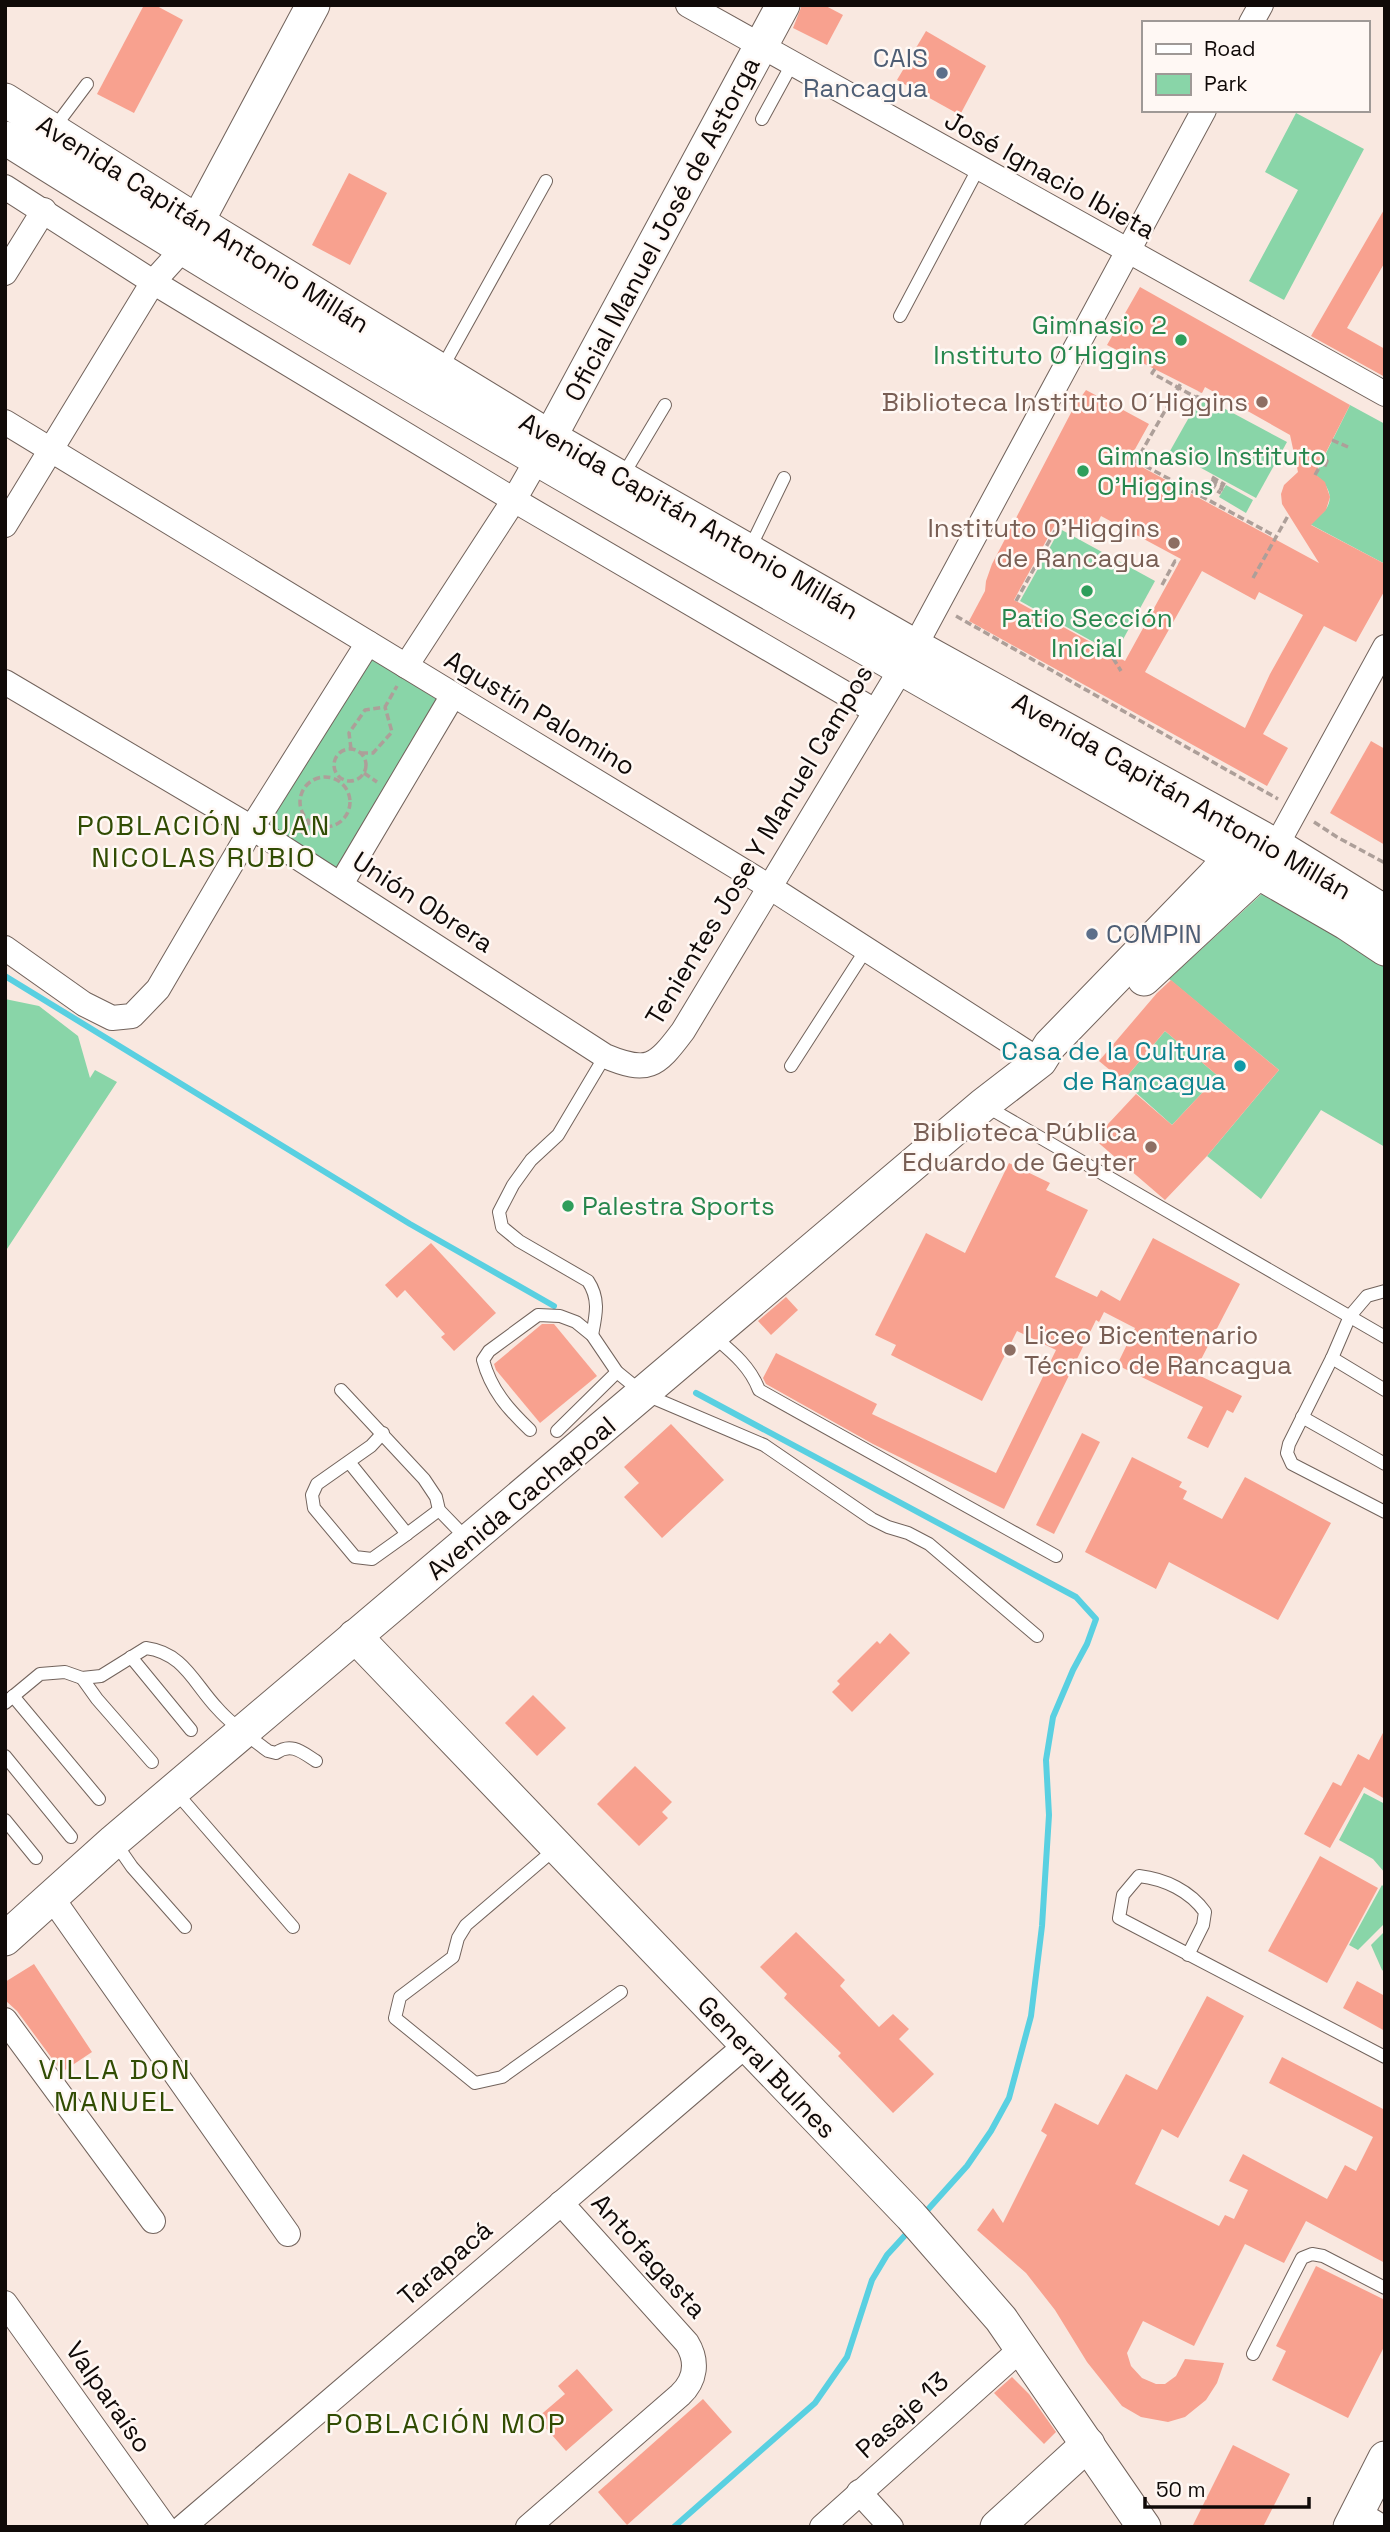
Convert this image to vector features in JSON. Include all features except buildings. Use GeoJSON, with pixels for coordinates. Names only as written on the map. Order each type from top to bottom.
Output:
{"type":"FeatureCollection","features":[{"type":"Feature","properties":{"kind":"main road"},"geometry":{"type":"LineString","coordinates":[[182,250],[313,5]]}},
{"type":"Feature","properties":{"kind":"main road","name":"Oficial Manuel José de Astorga"},"geometry":{"type":"LineString","coordinates":[[543,448],[783,5]]}},
{"type":"Feature","properties":{"kind":"main road","name":"Avenida Capitán Antonio Millán"},"geometry":{"type":"LineString","coordinates":[[5,100],[440,371],[543,448],[622,477],[749,551],[908,656]]}},
{"type":"Feature","properties":{"kind":"main road","name":"Avenida Capitán Antonio Millán"},"geometry":{"type":"LineString","coordinates":[[5,138],[182,250],[543,448],[1260,852],[1385,912]]}},
{"type":"Feature","properties":{"kind":"main road","name":"Avenida Capitán Antonio Millán"},"geometry":{"type":"LineString","coordinates":[[1260,852],[1346,923],[1385,949]]}},
{"type":"Feature","properties":{"kind":"main road","name":"Avenida Cachapoal"},"geometry":{"type":"LineString","coordinates":[[5,1939],[114,1840],[984,1105],[1040,1061],[1060,1058],[1260,852]]}},
{"type":"Feature","properties":{"kind":"main road","name":"General Bulnes"},"geometry":{"type":"LineString","coordinates":[[355,1636],[979,2291],[1022,2348],[1144,2527]]}},
{"type":"Feature","properties":{"kind":"main road"},"geometry":{"type":"LineString","coordinates":[[997,2527],[1088,2444]]}},
{"type":"Feature","properties":{"kind":"main road"},"geometry":{"type":"LineString","coordinates":[[1363,2522],[1385,2458]]}},
{"type":"Feature","properties":{"kind":"street","name":"José Ignacio Ibieta"},"geometry":{"type":"LineString","coordinates":[[688,5],[1385,394]]}},
{"type":"Feature","properties":{"kind":"street"},"geometry":{"type":"LineString","coordinates":[[1252,21],[1261,5]]}},
{"type":"Feature","properties":{"kind":"street","name":"Tenientes Jose Y Manuel Campos"},"geometry":{"type":"LineString","coordinates":[[666,1054],[683,1031],[937,606],[1203,112]]}},
{"type":"Feature","properties":{"kind":"street"},"geometry":{"type":"LineString","coordinates":[[5,187],[153,282],[514,500],[875,711]]}},
{"type":"Feature","properties":{"kind":"street"},"geometry":{"type":"LineString","coordinates":[[5,274],[44,210]]}},
{"type":"Feature","properties":{"kind":"street"},"geometry":{"type":"LineString","coordinates":[[5,525],[153,282],[182,250]]}},
{"type":"Feature","properties":{"kind":"street","name":"Agustín Palomino"},"geometry":{"type":"LineString","coordinates":[[5,422],[368,643],[404,671],[453,695],[768,886],[1040,1061]]}},
{"type":"Feature","properties":{"kind":"street","name":"Oficial Manuel José de Astorga"},"geometry":{"type":"LineString","coordinates":[[404,671],[514,500],[543,448]]}},
{"type":"Feature","properties":{"kind":"street"},"geometry":{"type":"LineString","coordinates":[[5,948],[84,1004],[112,1018],[132,1016],[158,989],[252,828],[368,643]]}},
{"type":"Feature","properties":{"kind":"street"},"geometry":{"type":"LineString","coordinates":[[1260,852],[1296,809],[1385,647]]}},
{"type":"Feature","properties":{"kind":"street","name":"Unión Obrera"},"geometry":{"type":"LineString","coordinates":[[5,682],[252,828],[605,1056],[639,1067],[666,1054]]}},
{"type":"Feature","properties":{"kind":"street"},"geometry":{"type":"LineString","coordinates":[[341,884],[453,695]]}},
{"type":"Feature","properties":{"kind":"street"},"geometry":{"type":"LineString","coordinates":[[52,1898],[288,2234]]}},
{"type":"Feature","properties":{"kind":"street"},"geometry":{"type":"LineString","coordinates":[[5,2020],[153,2221]]}},
{"type":"Feature","properties":{"kind":"street","name":"Tarapacá"},"geometry":{"type":"LineString","coordinates":[[183,2527],[746,2046]]}},
{"type":"Feature","properties":{"kind":"street","name":"Antofagasta"},"geometry":{"type":"LineString","coordinates":[[527,2527],[680,2395],[690,2384],[694,2368],[687,2343],[561,2203]]}},
{"type":"Feature","properties":{"kind":"street","name":"Valparaíso"},"geometry":{"type":"LineString","coordinates":[[5,2303],[165,2527]]}},
{"type":"Feature","properties":{"kind":"street","name":"Pasaje 13"},"geometry":{"type":"LineString","coordinates":[[822,2527],[1022,2348]]}},
{"type":"Feature","properties":{"kind":"street"},"geometry":{"type":"LineString","coordinates":[[859,2492],[891,2527]]}},
{"type":"Feature","properties":{"kind":"lane"},"geometry":{"type":"LineString","coordinates":[[762,119],[792,64]]}},
{"type":"Feature","properties":{"kind":"lane"},"geometry":{"type":"LineString","coordinates":[[51,131],[87,84]]}},
{"type":"Feature","properties":{"kind":"lane"},"geometry":{"type":"LineString","coordinates":[[900,316],[978,169]]}},
{"type":"Feature","properties":{"kind":"lane"},"geometry":{"type":"LineString","coordinates":[[440,371],[546,181]]}},
{"type":"Feature","properties":{"kind":"lane"},"geometry":{"type":"LineString","coordinates":[[622,477],[665,405]]}},
{"type":"Feature","properties":{"kind":"lane"},"geometry":{"type":"LineString","coordinates":[[749,551],[784,478]]}},
{"type":"Feature","properties":{"kind":"lane"},"geometry":{"type":"LineString","coordinates":[[791,1066],[867,948]]}},
{"type":"Feature","properties":{"kind":"lane"},"geometry":{"type":"LineString","coordinates":[[592,1335],[597,1307],[595,1291],[588,1281],[519,1241],[502,1227],[499,1212],[513,1185],[531,1160],[558,1135],[605,1056]]}},
{"type":"Feature","properties":{"kind":"lane"},"geometry":{"type":"LineString","coordinates":[[984,1105],[1385,1337]]}},
{"type":"Feature","properties":{"kind":"lane"},"geometry":{"type":"LineString","coordinates":[[1385,1291],[1367,1296],[1350,1316],[1287,1453],[1292,1464],[1385,1512]]}},
{"type":"Feature","properties":{"kind":"lane"},"geometry":{"type":"LineString","coordinates":[[530,1430],[508,1409],[489,1381],[483,1360],[489,1351],[538,1315],[560,1316],[576,1322],[592,1335],[617,1372],[644,1394],[764,1446],[872,1519],[908,1532],[929,1544],[1037,1636]]}},
{"type":"Feature","properties":{"kind":"lane"},"geometry":{"type":"LineString","coordinates":[[713,1335],[740,1359],[754,1377],[759,1391],[1056,1556]]}},
{"type":"Feature","properties":{"kind":"lane"},"geometry":{"type":"LineString","coordinates":[[1332,1358],[1385,1390]]}},
{"type":"Feature","properties":{"kind":"lane"},"geometry":{"type":"LineString","coordinates":[[556,1431],[617,1372]]}},
{"type":"Feature","properties":{"kind":"lane"},"geometry":{"type":"LineString","coordinates":[[341,1390],[424,1479],[436,1497],[439,1510],[468,1541]]}},
{"type":"Feature","properties":{"kind":"lane"},"geometry":{"type":"LineString","coordinates":[[1302,1417],[1385,1464]]}},
{"type":"Feature","properties":{"kind":"lane"},"geometry":{"type":"LineString","coordinates":[[383,1433],[349,1462],[317,1484],[312,1495],[314,1508],[355,1557],[362,1560],[372,1559],[439,1510]]}},
{"type":"Feature","properties":{"kind":"lane"},"geometry":{"type":"LineString","coordinates":[[349,1462],[407,1534]]}},
{"type":"Feature","properties":{"kind":"lane"},"geometry":{"type":"LineString","coordinates":[[99,1799],[9,1700],[40,1674],[65,1672],[82,1678],[101,1676],[146,1648],[161,1650],[178,1660],[218,1710],[271,1754],[292,1747],[316,1761]]}},
{"type":"Feature","properties":{"kind":"lane"},"geometry":{"type":"LineString","coordinates":[[131,1657],[191,1730]]}},
{"type":"Feature","properties":{"kind":"lane"},"geometry":{"type":"LineString","coordinates":[[82,1678],[152,1762]]}},
{"type":"Feature","properties":{"kind":"lane"},"geometry":{"type":"LineString","coordinates":[[5,1756],[71,1837]]}},
{"type":"Feature","properties":{"kind":"lane"},"geometry":{"type":"LineString","coordinates":[[174,1790],[293,1927]]}},
{"type":"Feature","properties":{"kind":"lane"},"geometry":{"type":"LineString","coordinates":[[5,1820],[36,1858]]}},
{"type":"Feature","properties":{"kind":"lane"},"geometry":{"type":"LineString","coordinates":[[114,1840],[132,1867],[185,1927]]}},
{"type":"Feature","properties":{"kind":"lane"},"geometry":{"type":"LineString","coordinates":[[557,1847],[466,1925],[458,1938],[453,1957],[400,1997],[395,2018],[475,2083],[502,2077],[621,1992]]}},
{"type":"Feature","properties":{"kind":"lane"},"geometry":{"type":"LineString","coordinates":[[1188,1955],[1203,1925],[1205,1912],[1197,1901],[1175,1886],[1156,1878],[1139,1876],[1122,1895],[1119,1918],[1188,1955],[1385,2057]]}},
{"type":"Feature","properties":{"kind":"lane"},"geometry":{"type":"LineString","coordinates":[[1253,2354],[1302,2258],[1312,2254],[1323,2256],[1385,2288]]}},
{"type":"Feature","properties":{"kind":"path"},"geometry":{"type":"LineString","coordinates":[[1155,369],[1152,373],[1197,398],[1200,392]]}},
{"type":"Feature","properties":{"kind":"path"},"geometry":{"type":"LineString","coordinates":[[1181,383],[1135,462],[1275,536]]}},
{"type":"Feature","properties":{"kind":"path"},"geometry":{"type":"LineString","coordinates":[[1332,440],[1348,447]]}},
{"type":"Feature","properties":{"kind":"path"},"geometry":{"type":"LineString","coordinates":[[1315,475],[1324,459],[1327,461],[1324,468]]}},
{"type":"Feature","properties":{"kind":"path"},"geometry":{"type":"LineString","coordinates":[[1224,488],[1210,481],[1224,488]]}},
{"type":"Feature","properties":{"kind":"path"},"geometry":{"type":"LineString","coordinates":[[1253,578],[1289,514]]}},
{"type":"Feature","properties":{"kind":"path"},"geometry":{"type":"LineString","coordinates":[[1016,601],[1061,520]]}},
{"type":"Feature","properties":{"kind":"path"},"geometry":{"type":"LineString","coordinates":[[1162,585],[1175,561],[1179,563]]}},
{"type":"Feature","properties":{"kind":"path"},"geometry":{"type":"LineString","coordinates":[[937,606],[1296,809],[1337,837],[1385,863]]}},
{"type":"Feature","properties":{"kind":"path"},"geometry":{"type":"LineString","coordinates":[[1113,658],[1121,671]]}},
{"type":"Feature","properties":{"kind":"path"},"geometry":{"type":"LineString","coordinates":[[360,753],[366,762],[364,773],[356,780],[340,780],[323,777],[308,784],[301,798],[304,815],[310,821],[325,826],[333,825],[346,816],[349,793],[340,780],[335,770],[335,760],[341,752],[351,749],[360,753],[373,753],[392,732],[385,707],[404,671]]}},
{"type":"Feature","properties":{"kind":"path"},"geometry":{"type":"LineString","coordinates":[[351,749],[349,733],[365,710],[385,707]]}},
{"type":"Feature","properties":{"kind":"green space"},"geometry":{"type":"Polygon","coordinates":[[[1296,113],[1364,149],[1284,300],[1249,281],[1298,190],[1265,172],[1296,113]]]}},
{"type":"Feature","properties":{"kind":"green space"},"geometry":{"type":"Polygon","coordinates":[[[1201,396],[1287,442],[1256,498],[1170,451],[1201,396]]]}},
{"type":"Feature","properties":{"kind":"green space"},"geometry":{"type":"Polygon","coordinates":[[[1350,405],[1385,424],[1385,564],[1306,522],[1322,514],[1327,508],[1330,495],[1323,482],[1315,475],[1350,405]]]}},
{"type":"Feature","properties":{"kind":"green space"},"geometry":{"type":"Polygon","coordinates":[[[1226,485],[1253,500],[1246,513],[1219,497],[1226,485]]]}},
{"type":"Feature","properties":{"kind":"green space","name":"Patio Sección Inicial"},"geometry":{"type":"Polygon","coordinates":[[[1060,529],[1155,581],[1115,654],[1020,601],[1060,529]]]}},
{"type":"Feature","properties":{"kind":"green space"},"geometry":{"type":"Polygon","coordinates":[[[369,657],[441,702],[339,871],[263,821],[369,657]]]}},
{"type":"Feature","properties":{"kind":"green space"},"geometry":{"type":"Polygon","coordinates":[[[1266,890],[1385,959],[1385,1147],[1321,1110],[1261,1199],[1207,1156],[1279,1070],[1169,979],[1266,890]]]}},
{"type":"Feature","properties":{"kind":"green space"},"geometry":{"type":"Polygon","coordinates":[[[5,999],[39,1006],[78,1036],[90,1078],[95,1070],[117,1082],[5,1252],[5,999]]]}},
{"type":"Feature","properties":{"kind":"green space"},"geometry":{"type":"Polygon","coordinates":[[[1165,1031],[1218,1076],[1172,1125],[1123,1081],[1165,1031]]]}},
{"type":"Feature","properties":{"kind":"green space"},"geometry":{"type":"Polygon","coordinates":[[[1364,1793],[1385,1804],[1385,1873],[1373,1859],[1339,1840],[1364,1793]]]}},
{"type":"Feature","properties":{"kind":"green space"},"geometry":{"type":"Polygon","coordinates":[[[1382,1885],[1385,1888],[1385,1923],[1358,1950],[1349,1945],[1382,1885]]]}},
{"type":"Feature","properties":{"kind":"green space"},"geometry":{"type":"Polygon","coordinates":[[[1385,1931],[1385,1972],[1371,1945],[1385,1931]]]}},
{"type":"Feature","properties":{"kind":"waterway"},"geometry":{"type":"LineString","coordinates":[[5,976],[410,1224],[554,1306]]}},
{"type":"Feature","properties":{"kind":"waterway"},"geometry":{"type":"LineString","coordinates":[[696,1393],[1076,1597],[1096,1619],[1053,1717],[1046,1760],[1049,1815],[1042,1926],[1031,2016],[1009,2098],[967,2166],[923,2215]]}},
{"type":"Feature","properties":{"kind":"waterway"},"geometry":{"type":"LineString","coordinates":[[674,2527],[815,2403],[847,2357],[872,2280],[887,2255],[909,2231]]}},
{"type":"Feature","properties":{"kind":"place","name":"CAIS Rancagua"},"geometry":{"type":"Point","coordinates":[942,73]}},
{"type":"Feature","properties":{"kind":"place","name":"Gimnasio 2 Instituto O´Higgins"},"geometry":{"type":"Point","coordinates":[1181,340]}},
{"type":"Feature","properties":{"kind":"place","name":"Biblioteca Instituto O´Higgins"},"geometry":{"type":"Point","coordinates":[1262,402]}},
{"type":"Feature","properties":{"kind":"place","name":"Gimnasio Instituto O'Higgins"},"geometry":{"type":"Point","coordinates":[1083,471]}},
{"type":"Feature","properties":{"kind":"place","name":"Instituto O'Higgins de Rancagua"},"geometry":{"type":"Point","coordinates":[1174,543]}},
{"type":"Feature","properties":{"kind":"place","name":"Patio Sección Inicial"},"geometry":{"type":"Point","coordinates":[1087,591]}},
{"type":"Feature","properties":{"kind":"place","name":"COMPIN"},"geometry":{"type":"Point","coordinates":[1092,934]}},
{"type":"Feature","properties":{"kind":"place","name":"Casa de la Cultura de Rancagua"},"geometry":{"type":"Point","coordinates":[1240,1066]}},
{"type":"Feature","properties":{"kind":"place","name":"Biblioteca Pública Eduardo de Geyter"},"geometry":{"type":"Point","coordinates":[1151,1147]}},
{"type":"Feature","properties":{"kind":"place","name":"Palestra Sports"},"geometry":{"type":"Point","coordinates":[568,1206]}},
{"type":"Feature","properties":{"kind":"place","name":"Liceo Bicentenario Técnico de Rancagua"},"geometry":{"type":"Point","coordinates":[1010,1350]}},
{"type":"Feature","properties":{"kind":"district","name":"POBLACIÓN JUAN NICOLAS RUBIO"},"geometry":{"type":"Point","coordinates":[204,841]}},
{"type":"Feature","properties":{"kind":"district","name":"VILLA DON MANUEL"},"geometry":{"type":"Point","coordinates":[115,2085]}},
{"type":"Feature","properties":{"kind":"district","name":"POBLACIÓN MOP"},"geometry":{"type":"Point","coordinates":[446,2423]}}]}
